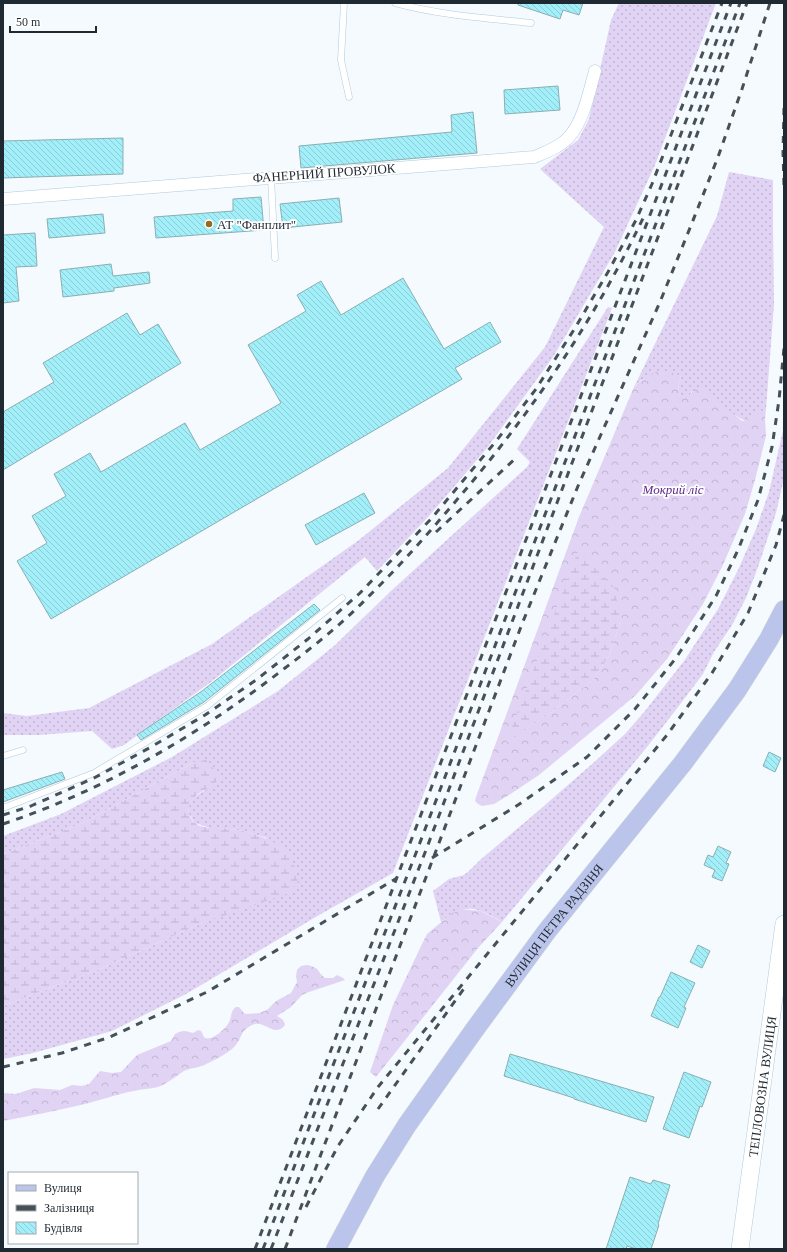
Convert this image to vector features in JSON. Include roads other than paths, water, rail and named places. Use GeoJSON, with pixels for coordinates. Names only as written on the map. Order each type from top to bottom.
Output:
{"type":"FeatureCollection","features":[{"type":"Feature","properties":{"kind":"main road","name":"ВУЛИЦЯ ПЕТРА РАДЗІНЯ"},"geometry":{"type":"LineString","coordinates":[[336,1249],[375,1176],[407,1125],[547,931],[683,763],[737,690],[784,610]]}},
{"type":"Feature","properties":{"kind":"street","name":"ФАНЕРНИЙ ПРОВУЛОК"},"geometry":{"type":"LineString","coordinates":[[3,199],[534,157],[553,149],[569,137],[581,117],[595,71]]}},
{"type":"Feature","properties":{"kind":"street","name":"ТЕПЛОВОЗНА ВУЛИЦЯ"},"geometry":{"type":"LineString","coordinates":[[740,1249],[784,924]]}},
{"type":"Feature","properties":{"kind":"lane"},"geometry":{"type":"LineString","coordinates":[[344,3],[341,60],[350,97]]}},
{"type":"Feature","properties":{"kind":"lane"},"geometry":{"type":"LineString","coordinates":[[394,3],[469,17],[531,23]]}},
{"type":"Feature","properties":{"kind":"lane"},"geometry":{"type":"LineString","coordinates":[[270,177],[275,258]]}},
{"type":"Feature","properties":{"kind":"lane"},"geometry":{"type":"LineString","coordinates":[[3,808],[94,773],[207,706],[342,598]]}},
{"type":"Feature","properties":{"kind":"lane"},"geometry":{"type":"LineString","coordinates":[[3,756],[23,750]]}},
{"type":"Feature","properties":{"kind":"railway"},"geometry":{"type":"LineString","coordinates":[[3,815],[31,806],[94,778],[205,715],[256,680],[308,639],[360,593],[431,519],[497,440],[536,389],[575,328],[608,272],[636,220],[652,184],[722,3]]}},
{"type":"Feature","properties":{"kind":"railway"},"geometry":{"type":"LineString","coordinates":[[255,1249],[731,3]]}},
{"type":"Feature","properties":{"kind":"railway"},"geometry":{"type":"LineString","coordinates":[[263,1249],[416,853],[740,3]]}},
{"type":"Feature","properties":{"kind":"railway"},"geometry":{"type":"LineString","coordinates":[[271,1249],[426,850],[747,3]]}},
{"type":"Feature","properties":{"kind":"railway"},"geometry":{"type":"LineString","coordinates":[[285,1249],[522,624],[578,486],[660,302],[718,157],[770,3]]}},
{"type":"Feature","properties":{"kind":"railway"},"geometry":{"type":"LineString","coordinates":[[784,108],[784,185]]}},
{"type":"Feature","properties":{"kind":"railway"},"geometry":{"type":"LineString","coordinates":[[3,824],[78,795],[115,777],[185,737],[253,692],[307,651],[349,616],[434,526],[472,482],[521,419],[567,353],[609,285],[645,214]]}},
{"type":"Feature","properties":{"kind":"railway"},"geometry":{"type":"LineString","coordinates":[[432,858],[518,805],[587,757],[635,709],[676,658],[716,596],[738,550],[758,500],[772,447],[779,400],[784,348]]}},
{"type":"Feature","properties":{"kind":"railway"},"geometry":{"type":"LineString","coordinates":[[436,532],[516,458]]}},
{"type":"Feature","properties":{"kind":"railway"},"geometry":{"type":"LineString","coordinates":[[306,1207],[338,1146],[378,1087],[667,735],[712,673],[748,613],[776,545],[784,515]]}},
{"type":"Feature","properties":{"kind":"railway"},"geometry":{"type":"LineString","coordinates":[[3,1067],[62,1053],[110,1037],[207,992],[397,878]]}},
{"type":"Feature","properties":{"kind":"railway"},"geometry":{"type":"LineString","coordinates":[[378,1109],[465,987]]}},
{"type":"Feature","properties":{"kind":"place","name":"АТ \"Фанплит\""},"geometry":{"type":"Point","coordinates":[209,224]}},
{"type":"Feature","properties":{"kind":"park label","name":"Мокрий ліс"},"geometry":{"type":"Point","coordinates":[673,489]}}]}
